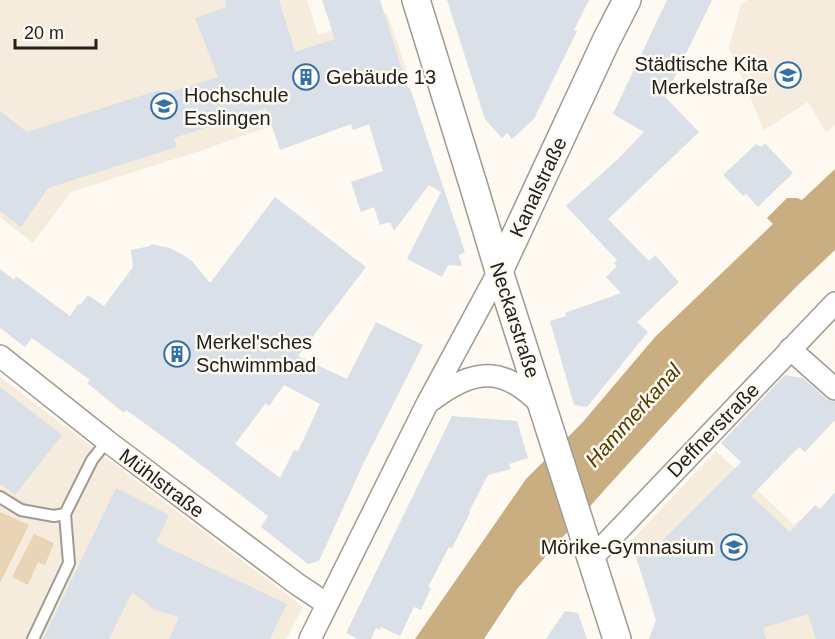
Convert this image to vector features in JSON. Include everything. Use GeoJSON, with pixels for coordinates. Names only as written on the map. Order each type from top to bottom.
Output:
{"type":"FeatureCollection","features":[{"type":"Feature","properties":{"kind":"street","name":"Neckarstraße"},"geometry":{"type":"LineString","coordinates":[[416,0],[499,271],[617,639]]}},
{"type":"Feature","properties":{"kind":"street","name":"Kanalstraße"},"geometry":{"type":"LineString","coordinates":[[310,639],[427,404],[499,271],[627,0]]}},
{"type":"Feature","properties":{"kind":"street","name":"Deffnerstraße"},"geometry":{"type":"LineString","coordinates":[[590,553],[835,303]]}},
{"type":"Feature","properties":{"kind":"street"},"geometry":{"type":"LineString","coordinates":[[790,349],[835,389]]}},
{"type":"Feature","properties":{"kind":"street","name":"Mühlstraße"},"geometry":{"type":"LineString","coordinates":[[0,356],[107,441],[327,604]]}},
{"type":"Feature","properties":{"kind":"street","name":"Kanalstraße"},"geometry":{"type":"LineString","coordinates":[[427,404],[449,387],[467,378],[483,375],[513,382],[530,393],[543,407]]}},
{"type":"Feature","properties":{"kind":"lane"},"geometry":{"type":"LineString","coordinates":[[33,639],[69,563],[65,514],[92,460],[107,441]]}},
{"type":"Feature","properties":{"kind":"lane"},"geometry":{"type":"LineString","coordinates":[[0,497],[21,510],[54,516],[65,514]]}},
{"type":"Feature","properties":{"kind":"shaded area","name":"Hochschule Esslingen"},"geometry":{"type":"Polygon","coordinates":[[[0,0],[307,0],[318,35],[387,13],[409,77],[203,150],[71,192],[33,243],[0,217],[0,0]]]}},
{"type":"Feature","properties":{"kind":"shaded area","name":"Städtische Kita Merkelstraße"},"geometry":{"type":"Polygon","coordinates":[[[747,0],[835,0],[835,125],[826,132],[808,102],[764,130],[729,47],[741,4],[747,0]]]}},
{"type":"Feature","properties":{"kind":"shaded area"},"geometry":{"type":"Polygon","coordinates":[[[0,377],[303,607],[286,639],[0,639],[0,377]]]}},
{"type":"Feature","properties":{"kind":"shaded area","name":"Mörike-Gymnasium"},"geometry":{"type":"Polygon","coordinates":[[[716,451],[793,524],[802,519],[835,639],[649,639],[659,629],[631,541],[716,451]]]}},
{"type":"Feature","properties":{"kind":"shaded area"},"geometry":{"type":"Polygon","coordinates":[[[0,512],[29,525],[0,583],[0,512]]]}},
{"type":"Feature","properties":{"kind":"shaded area"},"geometry":{"type":"Polygon","coordinates":[[[34,534],[54,543],[45,565],[38,562],[28,585],[12,577],[34,534]]]}},
{"type":"Feature","properties":{"kind":"water","name":"Hammerkanal"},"geometry":{"type":"Polygon","coordinates":[[[835,169],[835,250],[705,380],[608,486],[517,589],[484,639],[415,639],[526,479],[582,423],[655,337],[773,224],[767,218],[787,198],[802,200],[835,169]]]}},
{"type":"Feature","properties":{"kind":"building"},"geometry":{"type":"Polygon","coordinates":[[[225,0],[279,0],[295,52],[335,39],[322,0],[380,0],[465,252],[459,255],[462,266],[448,265],[442,277],[407,259],[441,192],[429,185],[394,231],[390,222],[380,225],[374,207],[361,212],[351,182],[383,171],[369,124],[353,130],[351,124],[280,150],[266,108],[174,138],[177,147],[48,188],[21,227],[0,211],[0,111],[27,132],[159,90],[161,95],[218,77],[195,18],[227,7],[225,0]]]}},
{"type":"Feature","properties":{"kind":"building"},"geometry":{"type":"Polygon","coordinates":[[[447,0],[589,0],[574,30],[577,31],[534,119],[512,139],[507,133],[502,138],[485,119],[447,0]]]}},
{"type":"Feature","properties":{"kind":"building"},"geometry":{"type":"Polygon","coordinates":[[[667,0],[712,0],[665,97],[699,132],[608,219],[649,261],[655,255],[679,282],[637,322],[648,332],[587,407],[574,405],[550,321],[566,316],[565,313],[621,293],[606,277],[617,266],[614,263],[617,260],[566,206],[644,132],[613,114],[667,0]]]}},
{"type":"Feature","properties":{"kind":"building"},"geometry":{"type":"Polygon","coordinates":[[[765,143],[793,173],[758,207],[746,194],[743,196],[723,175],[756,144],[761,147],[765,143]]]}},
{"type":"Feature","properties":{"kind":"building","name":"Merkel'sches Schwimmbad"},"geometry":{"type":"Polygon","coordinates":[[[275,197],[366,267],[298,356],[347,379],[376,322],[423,345],[365,460],[319,561],[308,564],[261,527],[268,516],[126,410],[124,413],[87,383],[90,380],[32,338],[25,347],[0,328],[0,269],[14,280],[16,276],[70,316],[88,295],[104,306],[133,267],[131,250],[151,244],[170,248],[185,256],[210,283],[275,197]],[[284,385],[269,406],[266,403],[235,444],[280,478],[294,450],[298,451],[320,404],[284,385]]]}},
{"type":"Feature","properties":{"kind":"building","name":"Mörike-Gymnasium"},"geometry":{"type":"Polygon","coordinates":[[[785,375],[803,378],[827,399],[835,401],[835,420],[805,452],[799,447],[751,496],[790,532],[815,505],[820,509],[835,492],[835,639],[816,639],[808,614],[763,628],[766,639],[649,639],[656,620],[635,553],[659,544],[741,462],[721,443],[785,375]]]}},
{"type":"Feature","properties":{"kind":"building"},"geometry":{"type":"Polygon","coordinates":[[[0,387],[62,435],[15,495],[0,484],[0,387]]]}},
{"type":"Feature","properties":{"kind":"building"},"geometry":{"type":"Polygon","coordinates":[[[452,416],[517,421],[528,458],[509,464],[511,469],[488,475],[452,548],[449,547],[428,587],[431,588],[421,610],[414,607],[400,636],[381,627],[380,630],[376,628],[371,639],[358,639],[346,633],[452,416]]]}},
{"type":"Feature","properties":{"kind":"building"},"geometry":{"type":"Polygon","coordinates":[[[116,488],[169,515],[156,542],[287,604],[270,639],[169,639],[179,617],[155,610],[132,592],[109,639],[43,639],[116,488]]]}},
{"type":"Feature","properties":{"kind":"building"},"geometry":{"type":"Polygon","coordinates":[[[565,611],[578,613],[587,639],[546,639],[565,611]]]}},
{"type":"Feature","properties":{"kind":"place","name":"Städtische Kita Merkelstraße"},"geometry":{"type":"Point","coordinates":[788,75]}},
{"type":"Feature","properties":{"kind":"place","name":"Gebäude 13"},"geometry":{"type":"Point","coordinates":[306,77]}},
{"type":"Feature","properties":{"kind":"place","name":"Hochschule Esslingen"},"geometry":{"type":"Point","coordinates":[164,106]}},
{"type":"Feature","properties":{"kind":"place","name":"Merkel'sches Schwimmbad"},"geometry":{"type":"Point","coordinates":[177,354]}},
{"type":"Feature","properties":{"kind":"place","name":"Mörike-Gymnasium"},"geometry":{"type":"Point","coordinates":[734,547]}}]}
